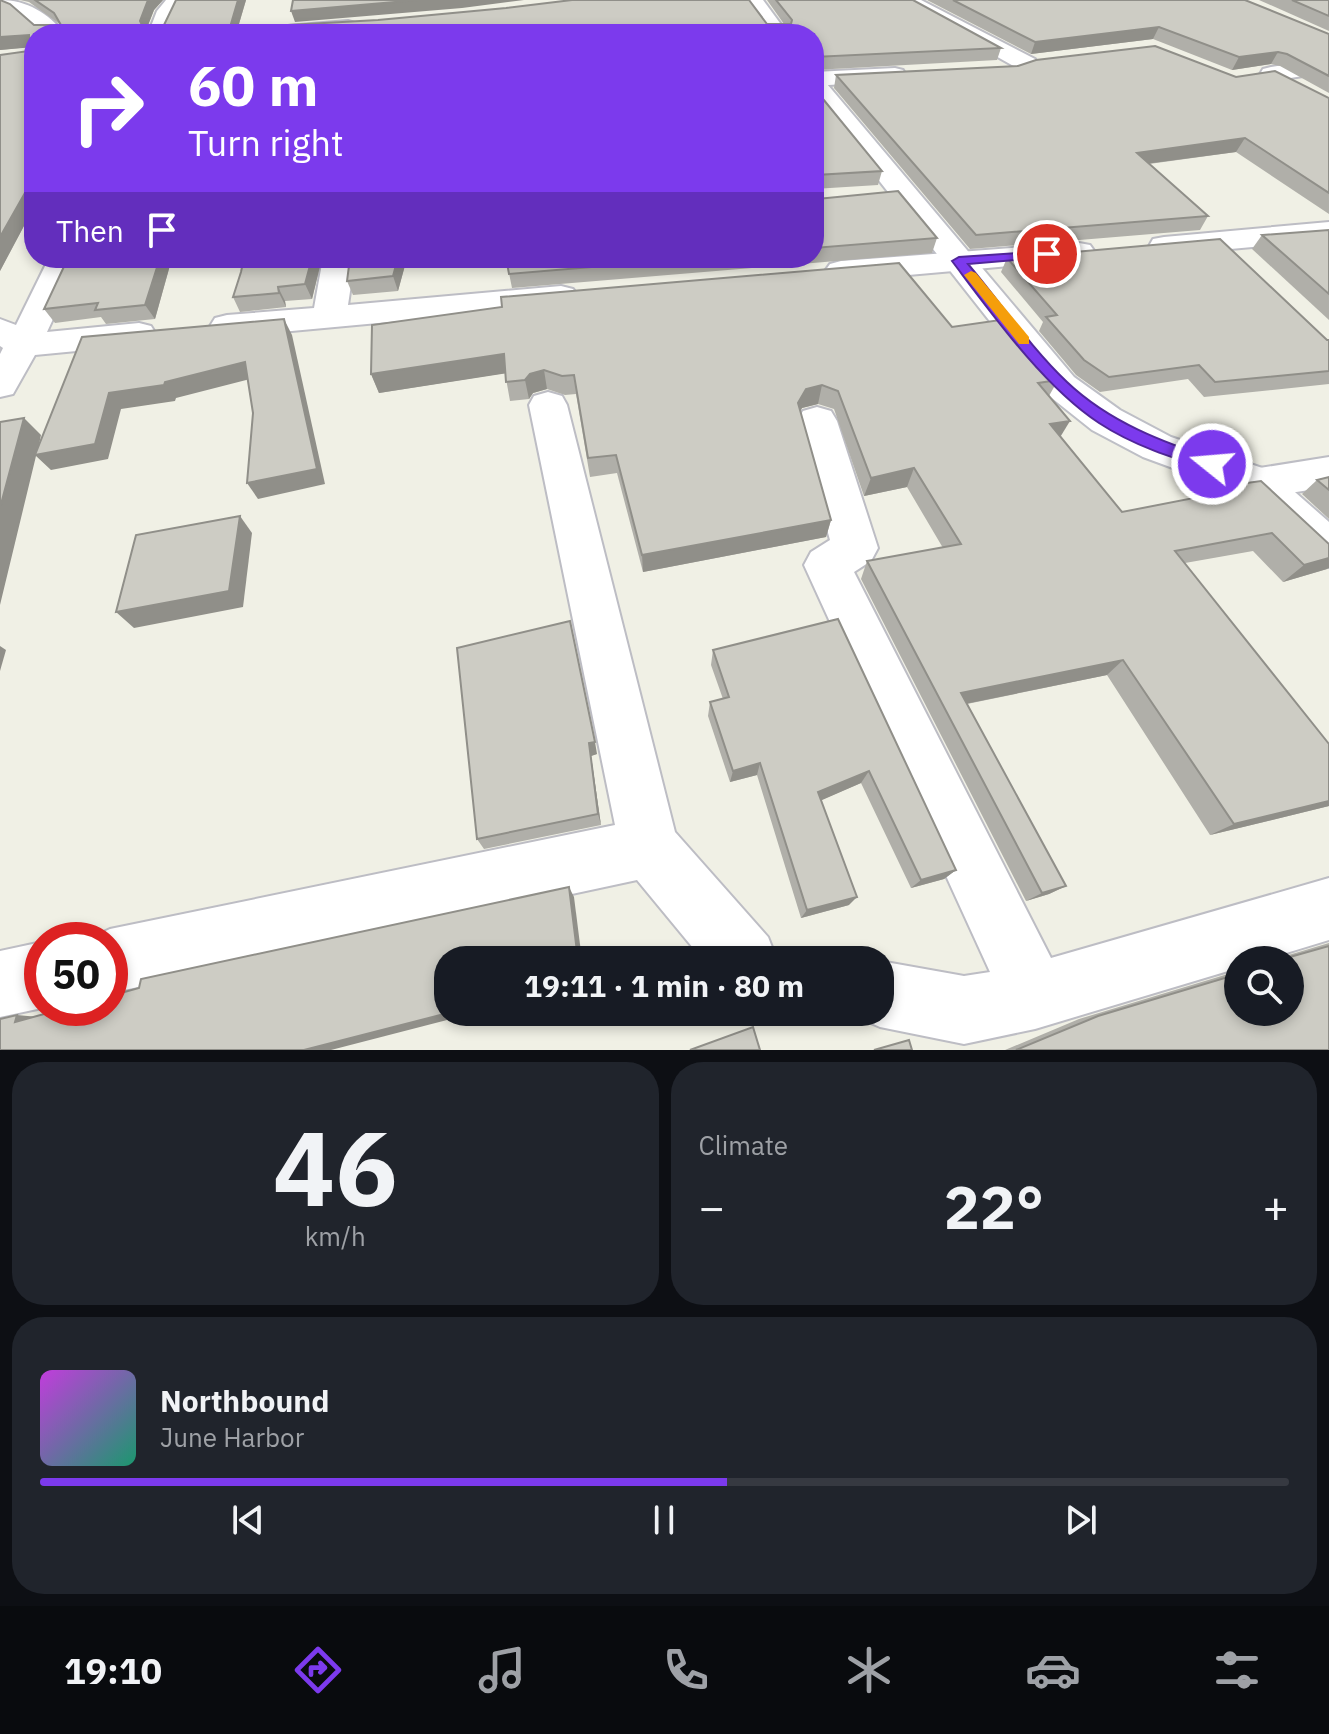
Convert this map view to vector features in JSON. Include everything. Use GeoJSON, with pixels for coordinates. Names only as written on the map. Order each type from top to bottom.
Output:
{"type":"FeatureCollection","features":[{"type":"Feature","properties":{"kind":"street"},"geometry":{"type":"LineString","coordinates":[[1,0],[44,16],[49,24]]}},
{"type":"Feature","properties":{"kind":"street"},"geometry":{"type":"LineString","coordinates":[[162,24],[167,11],[177,0]]}},
{"type":"Feature","properties":{"kind":"street"},"geometry":{"type":"LineString","coordinates":[[753,0],[771,24]]}},
{"type":"Feature","properties":{"kind":"street"},"geometry":{"type":"LineString","coordinates":[[906,0],[1035,63],[1013,69],[983,70]]}},
{"type":"Feature","properties":{"kind":"street"},"geometry":{"type":"LineString","coordinates":[[1244,78],[1329,65]]}},
{"type":"Feature","properties":{"kind":"street"},"geometry":{"type":"LineString","coordinates":[[824,94],[921,73]]}},
{"type":"Feature","properties":{"kind":"street"},"geometry":{"type":"LineString","coordinates":[[1271,74],[1306,92]]}},
{"type":"Feature","properties":{"kind":"street"},"geometry":{"type":"LineString","coordinates":[[824,102],[888,195],[959,261],[1061,386],[1106,420],[1157,447],[1256,482],[1329,549]]}},
{"type":"Feature","properties":{"kind":"street"},"geometry":{"type":"LineString","coordinates":[[817,273],[1329,231]]}},
{"type":"Feature","properties":{"kind":"street"},"geometry":{"type":"LineString","coordinates":[[1222,242],[1254,272]]}},
{"type":"Feature","properties":{"kind":"street"},"geometry":{"type":"LineString","coordinates":[[0,385],[12,337],[58,268]]}},
{"type":"Feature","properties":{"kind":"street"},"geometry":{"type":"LineString","coordinates":[[329,316],[337,268]]}},
{"type":"Feature","properties":{"kind":"street"},"geometry":{"type":"LineString","coordinates":[[12,337],[184,330],[597,293]]}},
{"type":"Feature","properties":{"kind":"street"},"geometry":{"type":"LineString","coordinates":[[548,405],[649,848],[733,946]]}},
{"type":"Feature","properties":{"kind":"street"},"geometry":{"type":"LineString","coordinates":[[817,421],[855,548],[827,565],[1035,996]]}},
{"type":"Feature","properties":{"kind":"street"},"geometry":{"type":"LineString","coordinates":[[1256,482],[1329,472]]}},
{"type":"Feature","properties":{"kind":"street"},"geometry":{"type":"LineString","coordinates":[[128,957],[649,848]]}},
{"type":"Feature","properties":{"kind":"street"},"geometry":{"type":"LineString","coordinates":[[894,997],[964,1010],[1035,996],[1329,909]]}},
{"type":"Feature","properties":{"kind":"street"},"geometry":{"type":"LineString","coordinates":[[0,984],[24,979]]}},
{"type":"Feature","properties":{"kind":"building"},"geometry":{"type":"Polygon","coordinates":[[[0,0],[10,4],[33,24],[24,24],[24,35],[0,37],[0,0]]]}},
{"type":"Feature","properties":{"kind":"building"},"geometry":{"type":"Polygon","coordinates":[[[35,0],[148,0],[142,24],[60,24],[54,13],[35,0]]]}},
{"type":"Feature","properties":{"kind":"building"},"geometry":{"type":"Polygon","coordinates":[[[176,0],[238,0],[231,24],[164,24],[176,0]]]}},
{"type":"Feature","properties":{"kind":"building"},"geometry":{"type":"Polygon","coordinates":[[[293,0],[418,0],[291,11],[293,0]]]}},
{"type":"Feature","properties":{"kind":"building"},"geometry":{"type":"Polygon","coordinates":[[[572,0],[749,0],[767,24],[307,24],[572,0]]]}},
{"type":"Feature","properties":{"kind":"building"},"geometry":{"type":"Polygon","coordinates":[[[776,0],[913,0],[1001,48],[824,57],[824,24],[791,24],[792,20],[776,0]]]}},
{"type":"Feature","properties":{"kind":"building"},"geometry":{"type":"Polygon","coordinates":[[[953,0],[1245,0],[1329,34],[1329,76],[1287,54],[1278,52],[1239,57],[1159,27],[1035,42],[953,0]]]}},
{"type":"Feature","properties":{"kind":"building"},"geometry":{"type":"Polygon","coordinates":[[[1292,0],[1329,0],[1329,16],[1292,0]]]}},
{"type":"Feature","properties":{"kind":"building"},"geometry":{"type":"Polygon","coordinates":[[[1155,46],[1236,77],[1275,71],[1329,98],[1329,193],[1245,138],[1137,153],[1208,216],[976,235],[836,75],[1018,66],[1036,60],[1155,46]]]}},
{"type":"Feature","properties":{"kind":"building"},"geometry":{"type":"Polygon","coordinates":[[[24,52],[24,195],[0,237],[0,55],[24,52]]]}},
{"type":"Feature","properties":{"kind":"building"},"geometry":{"type":"Polygon","coordinates":[[[824,100],[882,171],[824,175],[824,100]]]}},
{"type":"Feature","properties":{"kind":"building"},"geometry":{"type":"Polygon","coordinates":[[[898,191],[937,238],[824,247],[824,198],[898,191]]]}},
{"type":"Feature","properties":{"kind":"building"},"geometry":{"type":"Polygon","coordinates":[[[1329,230],[1329,294],[1262,235],[1329,230]]]}},
{"type":"Feature","properties":{"kind":"building"},"geometry":{"type":"Polygon","coordinates":[[[1220,239],[1329,340],[1329,371],[1215,382],[1199,365],[1109,377],[1084,360],[1046,317],[1057,315],[1007,258],[1220,239]]]}},
{"type":"Feature","properties":{"kind":"building"},"geometry":{"type":"Polygon","coordinates":[[[899,263],[952,327],[1007,319],[1058,380],[1038,383],[1070,421],[1050,424],[1122,512],[1230,491],[1225,486],[1261,481],[1329,544],[1329,558],[1304,565],[1272,533],[1175,551],[1329,744],[1329,801],[1234,824],[1123,660],[961,693],[1066,886],[1042,893],[867,561],[961,544],[914,468],[871,478],[838,391],[822,385],[806,389],[798,403],[831,520],[642,555],[616,455],[588,458],[574,375],[562,376],[544,370],[530,374],[525,380],[506,382],[504,354],[371,374],[372,325],[502,307],[501,297],[899,263]]]}},
{"type":"Feature","properties":{"kind":"building"},"geometry":{"type":"Polygon","coordinates":[[[63,268],[157,268],[145,305],[95,310],[98,303],[44,309],[63,268]]]}},
{"type":"Feature","properties":{"kind":"building"},"geometry":{"type":"Polygon","coordinates":[[[242,268],[309,268],[305,284],[278,287],[279,293],[233,297],[242,268]]]}},
{"type":"Feature","properties":{"kind":"building"},"geometry":{"type":"Polygon","coordinates":[[[349,268],[395,268],[393,276],[347,281],[349,268]]]}},
{"type":"Feature","properties":{"kind":"building"},"geometry":{"type":"Polygon","coordinates":[[[508,268],[580,268],[509,274],[508,268]]]}},
{"type":"Feature","properties":{"kind":"building"},"geometry":{"type":"Polygon","coordinates":[[[284,319],[317,469],[247,483],[253,413],[245,362],[165,382],[164,385],[109,393],[95,444],[35,455],[82,337],[284,319]]]}},
{"type":"Feature","properties":{"kind":"building"},"geometry":{"type":"Polygon","coordinates":[[[24,418],[0,508],[0,422],[24,418]]]}},
{"type":"Feature","properties":{"kind":"building"},"geometry":{"type":"Polygon","coordinates":[[[1329,477],[1329,490],[1317,480],[1329,477]]]}},
{"type":"Feature","properties":{"kind":"building"},"geometry":{"type":"Polygon","coordinates":[[[240,516],[229,591],[116,612],[136,535],[240,516]]]}},
{"type":"Feature","properties":{"kind":"building"},"geometry":{"type":"Polygon","coordinates":[[[838,619],[956,870],[921,880],[869,771],[818,792],[857,897],[807,910],[760,763],[733,771],[710,702],[729,697],[713,650],[838,619]]]}},
{"type":"Feature","properties":{"kind":"building"},"geometry":{"type":"Polygon","coordinates":[[[570,621],[595,742],[589,743],[598,814],[477,839],[457,648],[570,621]]]}},
{"type":"Feature","properties":{"kind":"building"},"geometry":{"type":"Polygon","coordinates":[[[569,887],[576,946],[434,946],[434,1017],[304,1050],[0,1050],[0,1019],[17,1015],[15,1022],[24,1020],[24,1026],[128,1026],[128,991],[139,988],[141,979],[569,887]]]}},
{"type":"Feature","properties":{"kind":"building"},"geometry":{"type":"Polygon","coordinates":[[[1329,946],[1329,1050],[1016,1050],[1098,1016],[1224,978],[1224,1026],[1304,1026],[1304,953],[1329,946]]]}},
{"type":"Feature","properties":{"kind":"building"},"geometry":{"type":"Polygon","coordinates":[[[753,1027],[760,1050],[690,1050],[753,1027]]]}},
{"type":"Feature","properties":{"kind":"building"},"geometry":{"type":"Polygon","coordinates":[[[909,1040],[912,1050],[874,1050],[909,1040]]]}},
{"type":"Feature","properties":{"kind":"slow traffic"},"geometry":{"type":"LineString","coordinates":[[971,275],[1024,341]]}},
{"type":"Feature","properties":{"kind":"route"},"geometry":{"type":"LineString","coordinates":[[1047,254],[959,261],[1061,386],[1106,420],[1157,447],[1212,464]]}}]}
